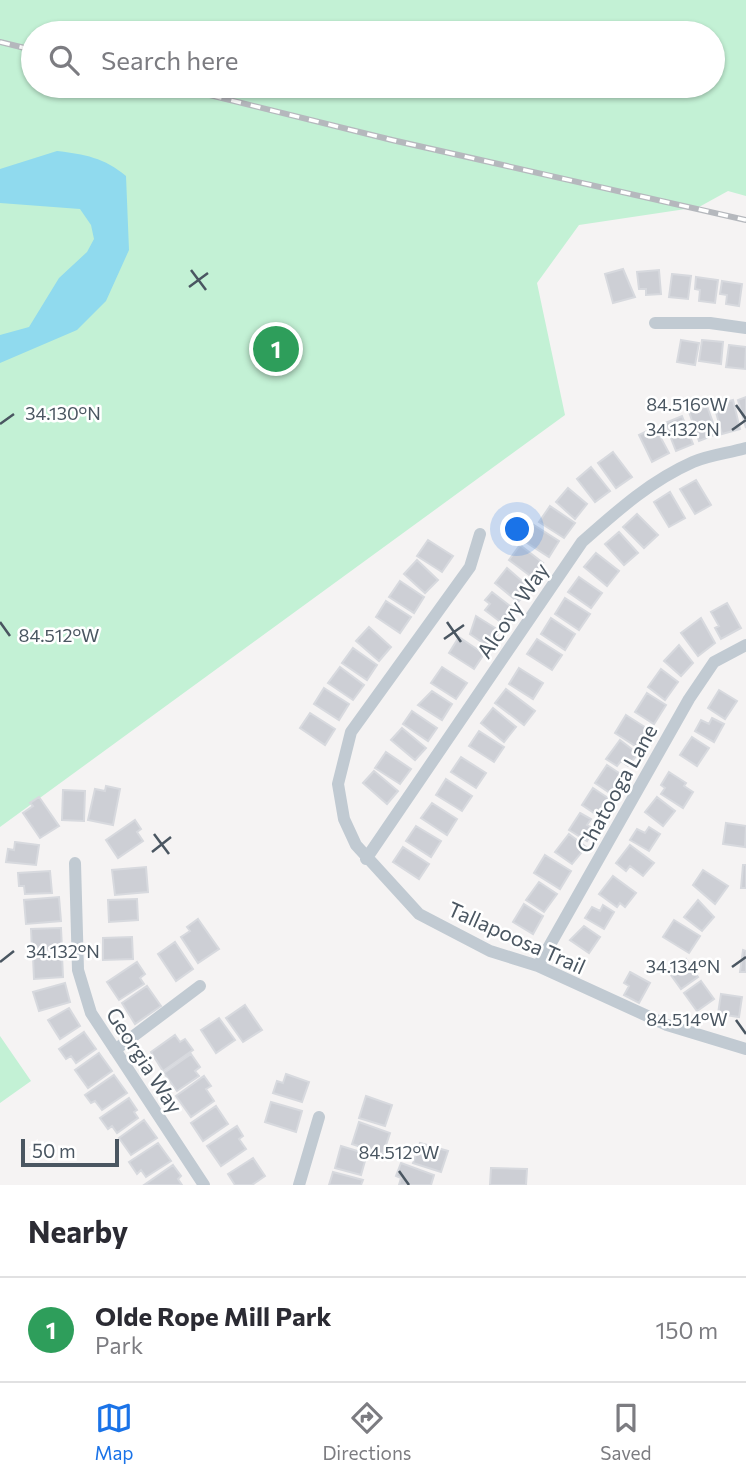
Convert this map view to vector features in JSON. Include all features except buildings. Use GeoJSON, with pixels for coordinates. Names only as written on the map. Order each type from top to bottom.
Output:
{"type":"FeatureCollection","features":[{"type":"Feature","properties":{"kind":"street"},"geometry":{"type":"LineString","coordinates":[[655,323],[710,323],[746,328]]}},
{"type":"Feature","properties":{"kind":"street","name":"Alcovy Way"},"geometry":{"type":"LineString","coordinates":[[366,859],[582,542],[627,502],[662,478],[696,461],[746,448]]}},
{"type":"Feature","properties":{"kind":"street","name":"Tallapoosa Trail"},"geometry":{"type":"LineString","coordinates":[[480,534],[470,567],[351,732],[338,784],[344,818],[366,859],[419,915],[490,951],[538,966],[667,1026],[746,1049]]}},
{"type":"Feature","properties":{"kind":"street","name":"Chatooga Lane"},"geometry":{"type":"LineString","coordinates":[[538,966],[689,699],[714,662],[746,645]]}},
{"type":"Feature","properties":{"kind":"street","name":"Georgia Way"},"geometry":{"type":"LineString","coordinates":[[75,863],[78,970],[91,1013],[204,1185]]}},
{"type":"Feature","properties":{"kind":"street"},"geometry":{"type":"LineString","coordinates":[[115,1050],[201,986]]}},
{"type":"Feature","properties":{"kind":"street"},"geometry":{"type":"LineString","coordinates":[[299,1185],[319,1117]]}},
{"type":"Feature","properties":{"kind":"green space"},"geometry":{"type":"Polygon","coordinates":[[[0,0],[746,0],[746,196],[728,191],[699,207],[579,225],[537,283],[565,415],[0,827],[0,0]]]}},
{"type":"Feature","properties":{"kind":"green space"},"geometry":{"type":"Polygon","coordinates":[[[0,1036],[31,1081],[0,1103],[0,1036]]]}},
{"type":"Feature","properties":{"kind":"water"},"geometry":{"type":"Polygon","coordinates":[[[57,151],[94,158],[126,176],[129,250],[106,301],[77,330],[0,363],[0,335],[29,327],[59,278],[87,252],[94,239],[91,225],[80,209],[0,203],[0,169],[57,151]]]}},
{"type":"Feature","properties":{"kind":"railway"},"geometry":{"type":"LineString","coordinates":[[0,42],[21,47]]}},
{"type":"Feature","properties":{"kind":"railway"},"geometry":{"type":"LineString","coordinates":[[222,98],[392,140],[746,220]]}},
{"type":"Feature","properties":{"kind":"place","name":"Olde Rope Mill Park"},"geometry":{"type":"Point","coordinates":[276,349]}}]}
